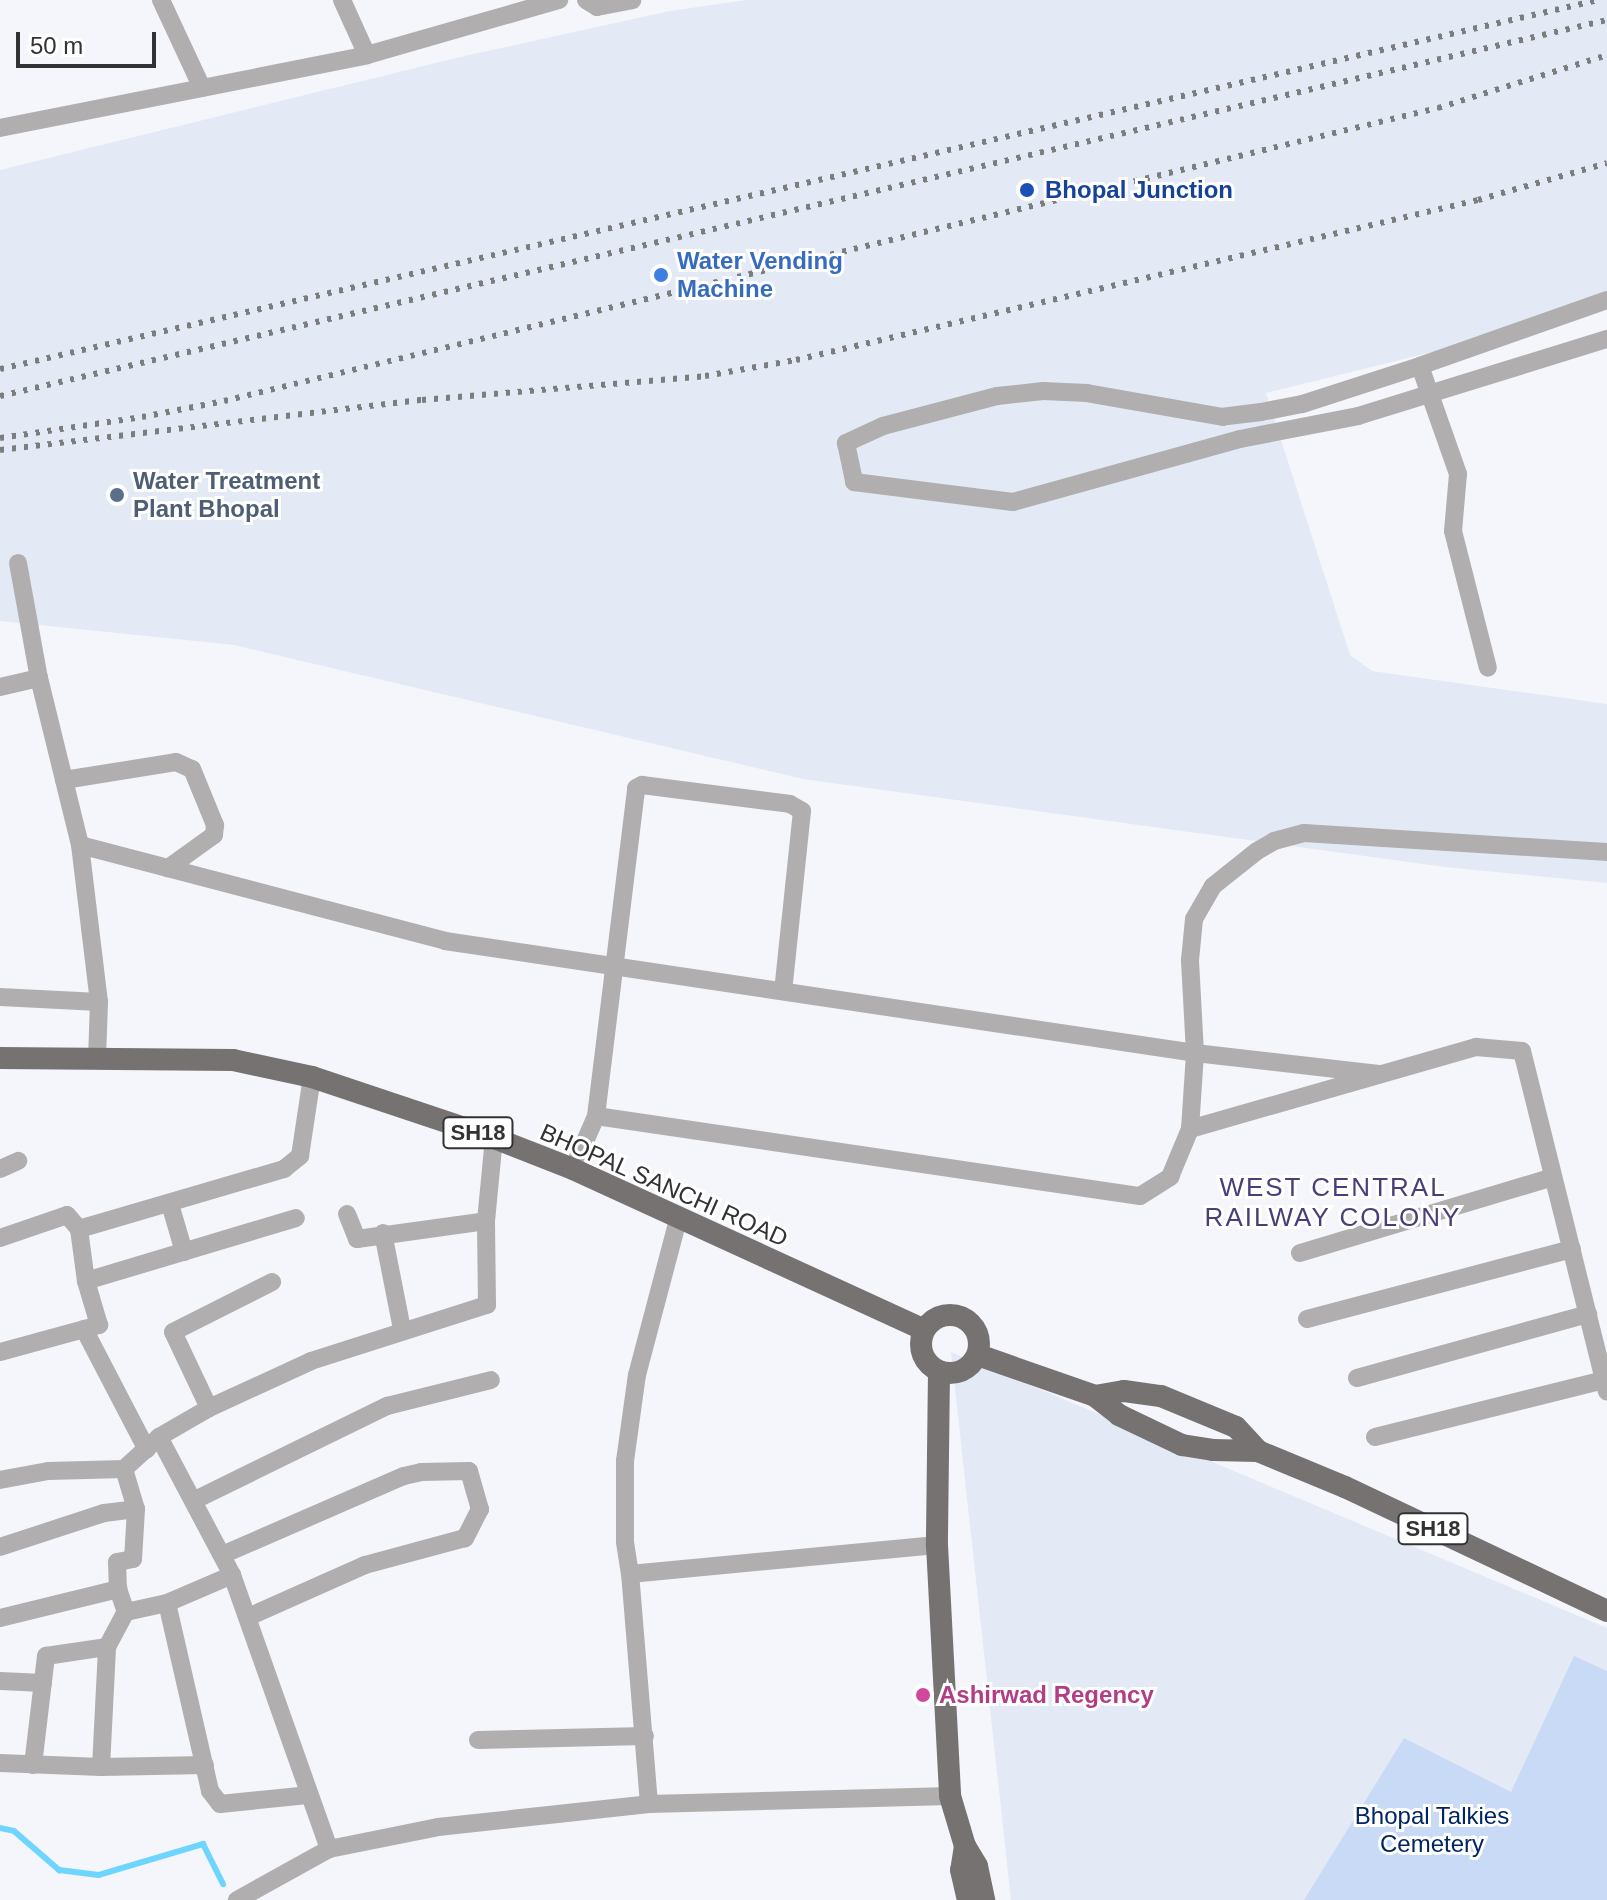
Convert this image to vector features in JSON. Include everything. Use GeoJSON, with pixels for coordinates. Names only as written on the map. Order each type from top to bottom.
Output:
{"type":"FeatureCollection","features":[{"type":"Feature","properties":{"kind":"main road","name":"BHOPAL SANCHI ROAD"},"geometry":{"type":"LineString","coordinates":[[0,1058],[233,1060],[312,1077],[494,1138],[573,1169],[678,1220],[924,1330]]}},
{"type":"Feature","properties":{"kind":"main road"},"geometry":{"type":"LineString","coordinates":[[958,1316],[974,1327],[979,1335],[978,1355],[966,1370],[939,1372],[924,1359],[921,1340],[924,1330],[938,1317],[958,1316]]}},
{"type":"Feature","properties":{"kind":"main road"},"geometry":{"type":"LineString","coordinates":[[978,1355],[1095,1396],[1119,1415],[1182,1445],[1213,1450],[1258,1451]]}},
{"type":"Feature","properties":{"kind":"main road"},"geometry":{"type":"LineString","coordinates":[[939,1372],[937,1545],[950,1796],[965,1846],[977,1866],[984,1900]]}},
{"type":"Feature","properties":{"kind":"main road"},"geometry":{"type":"LineString","coordinates":[[1095,1396],[1124,1391],[1173,1400],[1236,1427],[1258,1451]]}},
{"type":"Feature","properties":{"kind":"main road","name":"SH18"},"geometry":{"type":"LineString","coordinates":[[1258,1451],[1345,1487],[1607,1611]]}},
{"type":"Feature","properties":{"kind":"main road"},"geometry":{"type":"LineString","coordinates":[[965,1846],[961,1870],[968,1900]]}},
{"type":"Feature","properties":{"kind":"street"},"geometry":{"type":"LineString","coordinates":[[161,0],[202,88]]}},
{"type":"Feature","properties":{"kind":"street"},"geometry":{"type":"LineString","coordinates":[[342,0],[367,55]]}},
{"type":"Feature","properties":{"kind":"street"},"geometry":{"type":"LineString","coordinates":[[0,128],[367,55],[559,0]]}},
{"type":"Feature","properties":{"kind":"street"},"geometry":{"type":"LineString","coordinates":[[586,0],[597,7],[632,0]]}},
{"type":"Feature","properties":{"kind":"street"},"geometry":{"type":"LineString","coordinates":[[1607,300],[1420,366],[1281,408],[1223,417],[1087,393],[1043,391],[997,396],[883,426],[846,443],[854,482],[1013,502],[1240,439],[1358,416],[1607,339]]}},
{"type":"Feature","properties":{"kind":"street"},"geometry":{"type":"LineString","coordinates":[[1420,366],[1458,474],[1453,531],[1488,668]]}},
{"type":"Feature","properties":{"kind":"street"},"geometry":{"type":"LineString","coordinates":[[1281,408],[1284,431]]}},
{"type":"Feature","properties":{"kind":"street"},"geometry":{"type":"LineString","coordinates":[[18,563],[39,678],[80,845],[99,1002],[97,1058]]}},
{"type":"Feature","properties":{"kind":"street"},"geometry":{"type":"LineString","coordinates":[[0,687],[39,678]]}},
{"type":"Feature","properties":{"kind":"street"},"geometry":{"type":"LineString","coordinates":[[64,780],[176,762],[192,769],[215,825],[214,835],[168,868]]}},
{"type":"Feature","properties":{"kind":"street"},"geometry":{"type":"LineString","coordinates":[[573,1169],[596,1116],[636,788],[642,785],[790,804],[802,811],[783,991]]}},
{"type":"Feature","properties":{"kind":"street"},"geometry":{"type":"LineString","coordinates":[[596,1116],[1140,1196],[1170,1177],[1190,1129],[1195,1053],[1190,960],[1194,919],[1213,886],[1274,841],[1304,833],[1607,852]]}},
{"type":"Feature","properties":{"kind":"street"},"geometry":{"type":"LineString","coordinates":[[80,845],[445,941],[1195,1053],[1379,1074]]}},
{"type":"Feature","properties":{"kind":"street"},"geometry":{"type":"LineString","coordinates":[[0,997],[99,1002]]}},
{"type":"Feature","properties":{"kind":"street"},"geometry":{"type":"LineString","coordinates":[[1190,1129],[1476,1047],[1522,1051],[1606,1386],[1375,1437]]}},
{"type":"Feature","properties":{"kind":"street"},"geometry":{"type":"LineString","coordinates":[[79,1229],[284,1169],[300,1156],[312,1077]]}},
{"type":"Feature","properties":{"kind":"street"},"geometry":{"type":"LineString","coordinates":[[0,1480],[48,1471],[124,1469],[153,1443],[209,1408],[311,1361],[402,1329],[487,1305],[486,1221],[494,1138]]}},
{"type":"Feature","properties":{"kind":"street"},"geometry":{"type":"LineString","coordinates":[[0,1169],[18,1161]]}},
{"type":"Feature","properties":{"kind":"street"},"geometry":{"type":"LineString","coordinates":[[1300,1253],[1553,1177]]}},
{"type":"Feature","properties":{"kind":"street"},"geometry":{"type":"LineString","coordinates":[[170,1204],[184,1252]]}},
{"type":"Feature","properties":{"kind":"street"},"geometry":{"type":"LineString","coordinates":[[347,1214],[357,1239],[486,1221]]}},
{"type":"Feature","properties":{"kind":"street"},"geometry":{"type":"LineString","coordinates":[[0,1238],[67,1215],[79,1229],[86,1281],[99,1325],[0,1352]]}},
{"type":"Feature","properties":{"kind":"street"},"geometry":{"type":"LineString","coordinates":[[86,1281],[296,1218]]}},
{"type":"Feature","properties":{"kind":"street"},"geometry":{"type":"LineString","coordinates":[[649,1804],[625,1541],[625,1461],[637,1375],[678,1220]]}},
{"type":"Feature","properties":{"kind":"street"},"geometry":{"type":"LineString","coordinates":[[383,1233],[402,1329]]}},
{"type":"Feature","properties":{"kind":"street"},"geometry":{"type":"LineString","coordinates":[[1307,1319],[1572,1249]]}},
{"type":"Feature","properties":{"kind":"street"},"geometry":{"type":"LineString","coordinates":[[209,1408],[173,1332],[272,1282]]}},
{"type":"Feature","properties":{"kind":"street"},"geometry":{"type":"LineString","coordinates":[[1357,1378],[1588,1314]]}},
{"type":"Feature","properties":{"kind":"street"},"geometry":{"type":"LineString","coordinates":[[84,1329],[153,1443],[195,1500],[232,1575],[329,1849]]}},
{"type":"Feature","properties":{"kind":"street"},"geometry":{"type":"LineString","coordinates":[[195,1500],[387,1406],[491,1380]]}},
{"type":"Feature","properties":{"kind":"street"},"geometry":{"type":"LineString","coordinates":[[101,1767],[107,1647],[126,1612],[118,1589],[117,1562],[133,1559],[136,1509],[124,1469]]}},
{"type":"Feature","properties":{"kind":"street"},"geometry":{"type":"LineString","coordinates":[[222,1555],[404,1476],[421,1472],[469,1471],[480,1509],[465,1538],[365,1565],[248,1617]]}},
{"type":"Feature","properties":{"kind":"street"},"geometry":{"type":"LineString","coordinates":[[0,1547],[104,1513],[136,1509]]}},
{"type":"Feature","properties":{"kind":"street"},"geometry":{"type":"LineString","coordinates":[[630,1574],[937,1545]]}},
{"type":"Feature","properties":{"kind":"street"},"geometry":{"type":"LineString","coordinates":[[126,1612],[167,1603],[232,1575]]}},
{"type":"Feature","properties":{"kind":"street"},"geometry":{"type":"LineString","coordinates":[[0,1618],[118,1589]]}},
{"type":"Feature","properties":{"kind":"street"},"geometry":{"type":"LineString","coordinates":[[167,1603],[210,1791],[220,1804],[308,1795]]}},
{"type":"Feature","properties":{"kind":"street"},"geometry":{"type":"LineString","coordinates":[[33,1765],[46,1656],[107,1647]]}},
{"type":"Feature","properties":{"kind":"street"},"geometry":{"type":"LineString","coordinates":[[0,1681],[43,1683]]}},
{"type":"Feature","properties":{"kind":"street"},"geometry":{"type":"LineString","coordinates":[[478,1740],[645,1736]]}},
{"type":"Feature","properties":{"kind":"street"},"geometry":{"type":"LineString","coordinates":[[0,1763],[101,1767],[205,1765]]}},
{"type":"Feature","properties":{"kind":"street"},"geometry":{"type":"LineString","coordinates":[[237,1900],[329,1849],[438,1827],[649,1804],[950,1796]]}},
{"type":"Feature","properties":{"kind":"shaded area"},"geometry":{"type":"Polygon","coordinates":[[[746,0],[1607,0],[1607,309],[1266,393],[1350,655],[1372,671],[1607,704],[1607,883],[1445,867],[803,779],[234,645],[0,621],[0,170],[460,57],[670,11],[746,0]]]}},
{"type":"Feature","properties":{"kind":"shaded area"},"geometry":{"type":"Polygon","coordinates":[[[951,1352],[1607,1628],[1607,1900],[1011,1900],[951,1352]]]}},
{"type":"Feature","properties":{"kind":"green space","name":"Bhopal Talkies Cemetery"},"geometry":{"type":"Polygon","coordinates":[[[1574,1656],[1607,1671],[1607,1900],[1304,1900],[1404,1738],[1511,1792],[1574,1656]]]}},
{"type":"Feature","properties":{"kind":"waterway"},"geometry":{"type":"LineString","coordinates":[[0,1828],[14,1831],[59,1870],[99,1875],[203,1844],[223,1884]]}},
{"type":"Feature","properties":{"kind":"railway"},"geometry":{"type":"LineString","coordinates":[[0,369],[1598,0]]}},
{"type":"Feature","properties":{"kind":"railway"},"geometry":{"type":"LineString","coordinates":[[0,396],[1607,20]]}},
{"type":"Feature","properties":{"kind":"railway"},"geometry":{"type":"LineString","coordinates":[[0,438],[142,417],[224,401],[1438,108],[1607,55]]}},
{"type":"Feature","properties":{"kind":"railway"},"geometry":{"type":"LineString","coordinates":[[0,450],[422,400],[705,376],[796,360],[1478,200],[1607,163]]}},
{"type":"Feature","properties":{"kind":"place","name":"Bhopal Junction"},"geometry":{"type":"Point","coordinates":[1027,190]}},
{"type":"Feature","properties":{"kind":"place","name":"Water Vending Machine"},"geometry":{"type":"Point","coordinates":[661,275]}},
{"type":"Feature","properties":{"kind":"place","name":"Water Treatment Plant Bhopal"},"geometry":{"type":"Point","coordinates":[117,495]}},
{"type":"Feature","properties":{"kind":"place","name":"Ashirwad Regency"},"geometry":{"type":"Point","coordinates":[923,1695]}},
{"type":"Feature","properties":{"kind":"district","name":"WEST CENTRAL RAILWAY COLONY"},"geometry":{"type":"Point","coordinates":[1333,1203]}}]}
